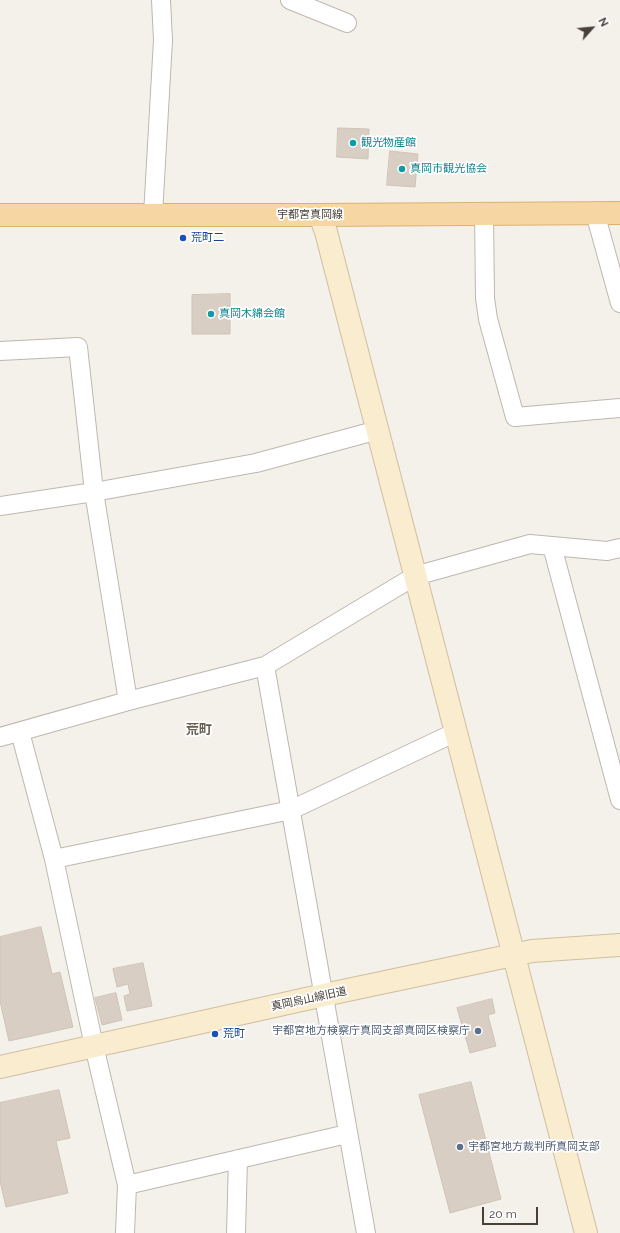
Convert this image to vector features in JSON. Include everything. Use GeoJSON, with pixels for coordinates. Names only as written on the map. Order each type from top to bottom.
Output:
{"type":"FeatureCollection","features":[{"type":"Feature","properties":{"kind":"main road","name":"宇都宮真岡線"},"geometry":{"type":"LineString","coordinates":[[0,215],[620,213]]}},
{"type":"Feature","properties":{"kind":"street"},"geometry":{"type":"LineString","coordinates":[[153,215],[163,40],[161,0]]}},
{"type":"Feature","properties":{"kind":"street"},"geometry":{"type":"LineString","coordinates":[[290,0],[347,23]]}},
{"type":"Feature","properties":{"kind":"street"},"geometry":{"type":"LineString","coordinates":[[595,213],[620,303]]}},
{"type":"Feature","properties":{"kind":"street"},"geometry":{"type":"LineString","coordinates":[[484,214],[485,298],[488,319],[515,417],[620,408]]}},
{"type":"Feature","properties":{"kind":"street"},"geometry":{"type":"LineString","coordinates":[[320,215],[326,232],[378,430],[512,955],[586,1233]]}},
{"type":"Feature","properties":{"kind":"street"},"geometry":{"type":"LineString","coordinates":[[0,351],[78,348],[94,492],[128,701]]}},
{"type":"Feature","properties":{"kind":"street"},"geometry":{"type":"LineString","coordinates":[[0,506],[94,492],[256,463],[378,430]]}},
{"type":"Feature","properties":{"kind":"street"},"geometry":{"type":"LineString","coordinates":[[0,737],[128,701],[265,666],[415,576],[530,544],[607,551],[620,548]]}},
{"type":"Feature","properties":{"kind":"street"},"geometry":{"type":"LineString","coordinates":[[552,546],[620,800]]}},
{"type":"Feature","properties":{"kind":"street"},"geometry":{"type":"LineString","coordinates":[[265,666],[324,995],[347,1134],[366,1233]]}},
{"type":"Feature","properties":{"kind":"street"},"geometry":{"type":"LineString","coordinates":[[20,732],[54,859],[94,1046],[127,1185],[125,1233]]}},
{"type":"Feature","properties":{"kind":"street"},"geometry":{"type":"LineString","coordinates":[[54,859],[291,810],[456,732]]}},
{"type":"Feature","properties":{"kind":"street","name":"真岡烏山線旧道"},"geometry":{"type":"LineString","coordinates":[[0,1067],[324,995],[532,951],[620,945]]}},
{"type":"Feature","properties":{"kind":"street"},"geometry":{"type":"LineString","coordinates":[[127,1185],[347,1134]]}},
{"type":"Feature","properties":{"kind":"street"},"geometry":{"type":"LineString","coordinates":[[236,1233],[238,1159]]}},
{"type":"Feature","properties":{"kind":"building","name":"観光物産館"},"geometry":{"type":"Polygon","coordinates":[[[338,128],[369,129],[368,159],[337,157],[338,128]]]}},
{"type":"Feature","properties":{"kind":"building","name":"真岡市観光協会"},"geometry":{"type":"Polygon","coordinates":[[[390,151],[418,154],[415,187],[387,185],[390,151]]]}},
{"type":"Feature","properties":{"kind":"building","name":"真岡木綿会館"},"geometry":{"type":"Polygon","coordinates":[[[230,294],[230,334],[192,334],[192,295],[230,294]]]}},
{"type":"Feature","properties":{"kind":"building"},"geometry":{"type":"Polygon","coordinates":[[[41,927],[52,974],[60,972],[73,1027],[9,1041],[0,1001],[0,937],[41,927]]]}},
{"type":"Feature","properties":{"kind":"building"},"geometry":{"type":"Polygon","coordinates":[[[143,963],[152,1006],[127,1011],[124,996],[130,994],[128,984],[117,987],[113,969],[143,963]]]}},
{"type":"Feature","properties":{"kind":"building"},"geometry":{"type":"Polygon","coordinates":[[[116,993],[122,1020],[102,1025],[95,998],[116,993]]]}},
{"type":"Feature","properties":{"kind":"building","name":"宇都宮地方検察庁真岡支部真岡区検察庁"},"geometry":{"type":"Polygon","coordinates":[[[492,999],[495,1013],[488,1015],[496,1046],[470,1053],[457,1008],[492,999]]]}},
{"type":"Feature","properties":{"kind":"building","name":"宇都宮地方裁判所真岡支部"},"geometry":{"type":"Polygon","coordinates":[[[471,1082],[501,1199],[450,1213],[419,1095],[471,1082]]]}},
{"type":"Feature","properties":{"kind":"building"},"geometry":{"type":"Polygon","coordinates":[[[59,1090],[70,1138],[56,1141],[68,1193],[6,1207],[0,1181],[0,1103],[59,1090]]]}},
{"type":"Feature","properties":{"kind":"place","name":"観光物産館"},"geometry":{"type":"Point","coordinates":[353,143]}},
{"type":"Feature","properties":{"kind":"place","name":"真岡市観光協会"},"geometry":{"type":"Point","coordinates":[402,169]}},
{"type":"Feature","properties":{"kind":"place","name":"荒町二"},"geometry":{"type":"Point","coordinates":[183,238]}},
{"type":"Feature","properties":{"kind":"place","name":"真岡木綿会館"},"geometry":{"type":"Point","coordinates":[211,314]}},
{"type":"Feature","properties":{"kind":"place","name":"宇都宮地方検察庁真岡支部真岡区検察庁"},"geometry":{"type":"Point","coordinates":[478,1031]}},
{"type":"Feature","properties":{"kind":"place","name":"荒町"},"geometry":{"type":"Point","coordinates":[215,1034]}},
{"type":"Feature","properties":{"kind":"place","name":"宇都宮地方裁判所真岡支部"},"geometry":{"type":"Point","coordinates":[460,1147]}},
{"type":"Feature","properties":{"kind":"district","name":"荒町"},"geometry":{"type":"Point","coordinates":[199,730]}}]}
